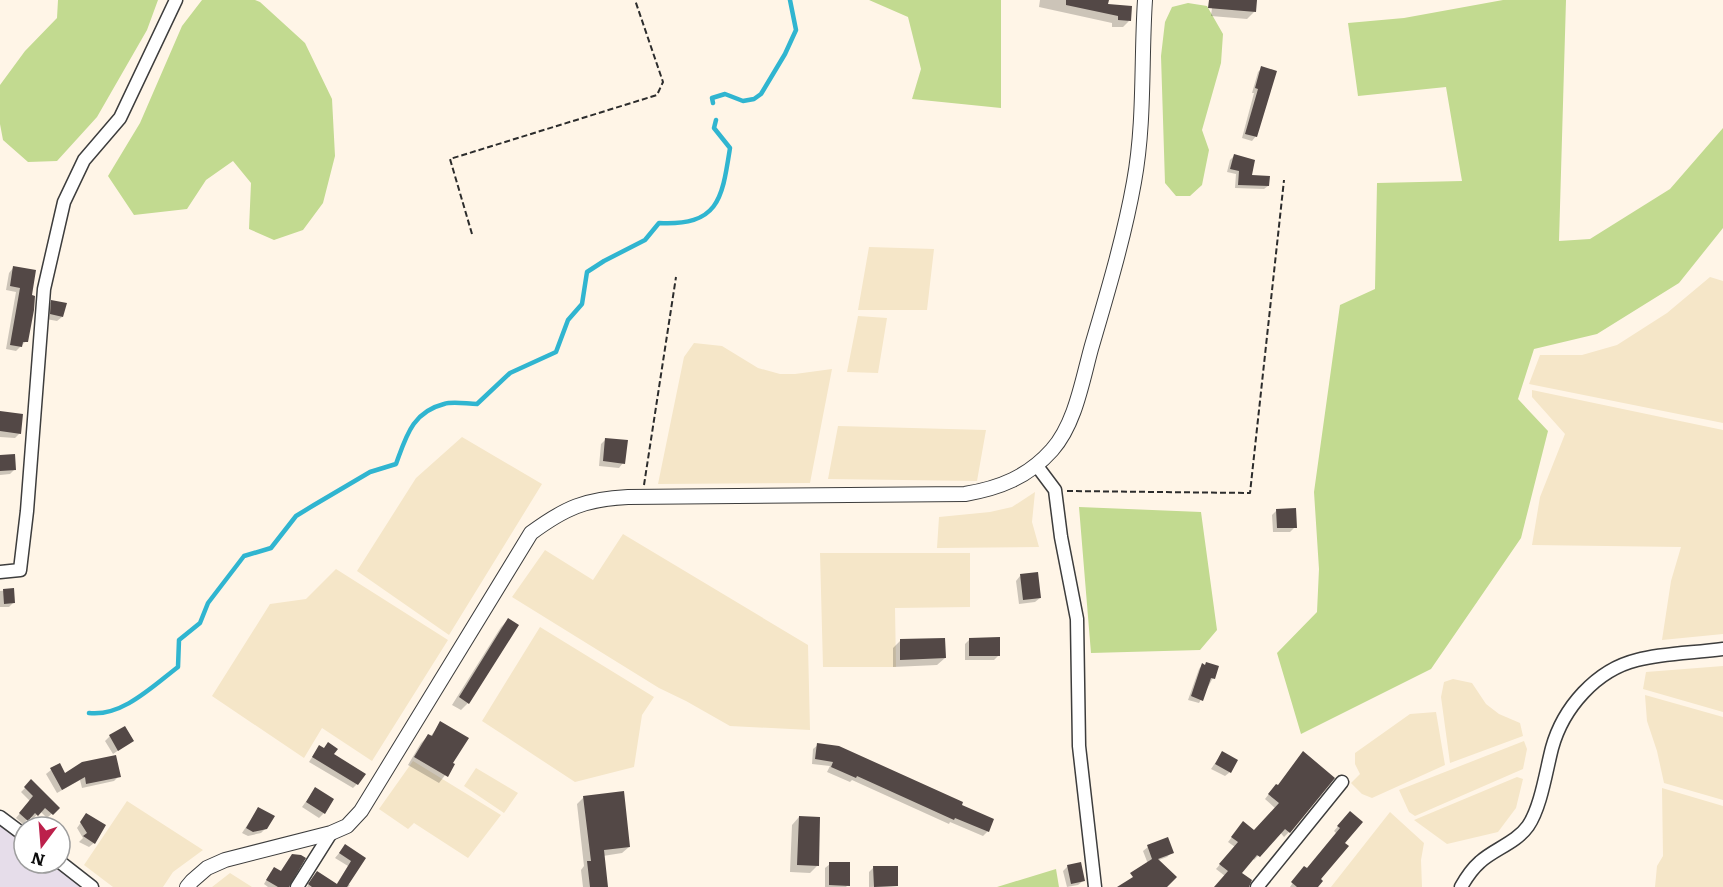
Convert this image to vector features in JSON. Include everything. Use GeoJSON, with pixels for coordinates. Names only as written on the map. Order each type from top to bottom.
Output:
{"type":"FeatureCollection","features":[{"type":"Feature","properties":{"kind":"street"},"geometry":{"type":"LineString","coordinates":[[0,572],[20,570],[28,500],[44,289],[64,202],[84,160],[120,118],[176,0]]}},
{"type":"Feature","properties":{"kind":"street"},"geometry":{"type":"LineString","coordinates":[[187,887],[207,868],[225,860],[332,834],[347,826],[361,811],[531,533],[567,509],[600,498],[965,494],[1003,486],[1037,466],[1054,448],[1073,412],[1127,218],[1139,145],[1145,0]]}},
{"type":"Feature","properties":{"kind":"street"},"geometry":{"type":"LineString","coordinates":[[1037,466],[1055,490],[1061,537],[1077,619],[1079,746],[1095,887]]}},
{"type":"Feature","properties":{"kind":"street"},"geometry":{"type":"LineString","coordinates":[[1461,887],[1480,862],[1518,836],[1528,826],[1535,810],[1554,739],[1563,720],[1580,695],[1599,678],[1620,665],[1638,659],[1723,650]]}},
{"type":"Feature","properties":{"kind":"street"},"geometry":{"type":"LineString","coordinates":[[1257,887],[1342,782]]}},
{"type":"Feature","properties":{"kind":"street"},"geometry":{"type":"LineString","coordinates":[[297,887],[332,834]]}},
{"type":"Feature","properties":{"kind":"street"},"geometry":{"type":"LineString","coordinates":[[72,871],[92,887]]}},
{"type":"Feature","properties":{"kind":"path"},"geometry":{"type":"LineString","coordinates":[[472,234],[450,159],[657,95],[663,82],[635,0]]}},
{"type":"Feature","properties":{"kind":"path"},"geometry":{"type":"LineString","coordinates":[[1055,490],[1082,493],[1250,493],[1284,180]]}},
{"type":"Feature","properties":{"kind":"path"},"geometry":{"type":"LineString","coordinates":[[642,497],[676,277]]}},
{"type":"Feature","properties":{"kind":"shaded area"},"geometry":{"type":"Polygon","coordinates":[[[869,247],[934,249],[927,310],[858,310],[869,247]]]}},
{"type":"Feature","properties":{"kind":"shaded area"},"geometry":{"type":"Polygon","coordinates":[[[1710,277],[1723,281],[1723,423],[1529,384],[1540,355],[1582,355],[1617,345],[1667,313],[1710,277]]]}},
{"type":"Feature","properties":{"kind":"shaded area"},"geometry":{"type":"Polygon","coordinates":[[[858,316],[887,318],[878,373],[847,372],[858,316]]]}},
{"type":"Feature","properties":{"kind":"shaded area"},"geometry":{"type":"Polygon","coordinates":[[[694,343],[722,346],[758,368],[780,374],[832,369],[810,483],[658,484],[684,357],[694,343]]]}},
{"type":"Feature","properties":{"kind":"shaded area"},"geometry":{"type":"Polygon","coordinates":[[[1532,390],[1723,430],[1723,634],[1662,640],[1671,581],[1681,547],[1532,545],[1540,497],[1565,434],[1532,397],[1532,390]]]}},
{"type":"Feature","properties":{"kind":"shaded area"},"geometry":{"type":"Polygon","coordinates":[[[838,426],[986,430],[977,481],[828,479],[838,426]]]}},
{"type":"Feature","properties":{"kind":"shaded area"},"geometry":{"type":"Polygon","coordinates":[[[462,437],[542,484],[449,635],[357,571],[416,478],[462,437]]]}},
{"type":"Feature","properties":{"kind":"shaded area"},"geometry":{"type":"Polygon","coordinates":[[[1035,492],[1032,522],[1039,547],[937,548],[939,517],[990,512],[1012,507],[1035,492]]]}},
{"type":"Feature","properties":{"kind":"shaded area"},"geometry":{"type":"Polygon","coordinates":[[[623,534],[808,645],[810,730],[730,726],[659,688],[512,597],[545,550],[593,580],[623,534]]]}},
{"type":"Feature","properties":{"kind":"shaded area"},"geometry":{"type":"Polygon","coordinates":[[[820,553],[970,553],[970,607],[895,608],[896,667],[823,667],[820,553]]]}},
{"type":"Feature","properties":{"kind":"shaded area"},"geometry":{"type":"Polygon","coordinates":[[[336,569],[448,640],[372,761],[322,728],[304,758],[212,696],[270,604],[306,599],[336,569]]]}},
{"type":"Feature","properties":{"kind":"shaded area"},"geometry":{"type":"Polygon","coordinates":[[[540,627],[654,697],[642,715],[634,767],[575,782],[482,721],[540,627]]]}},
{"type":"Feature","properties":{"kind":"shaded area"},"geometry":{"type":"Polygon","coordinates":[[[1723,666],[1723,712],[1643,689],[1646,672],[1723,666]]]}},
{"type":"Feature","properties":{"kind":"shaded area"},"geometry":{"type":"Polygon","coordinates":[[[1453,679],[1472,683],[1486,704],[1499,714],[1520,723],[1523,736],[1450,763],[1441,697],[1444,682],[1453,679]]]}},
{"type":"Feature","properties":{"kind":"shaded area"},"geometry":{"type":"Polygon","coordinates":[[[1645,695],[1723,717],[1723,800],[1664,783],[1647,721],[1645,695]]]}},
{"type":"Feature","properties":{"kind":"shaded area"},"geometry":{"type":"Polygon","coordinates":[[[1436,712],[1445,765],[1372,798],[1362,794],[1351,783],[1360,774],[1355,764],[1355,753],[1410,714],[1436,712]]]}},
{"type":"Feature","properties":{"kind":"shaded area"},"geometry":{"type":"Polygon","coordinates":[[[1524,741],[1527,749],[1523,769],[1415,816],[1409,812],[1399,790],[1524,741]]]}},
{"type":"Feature","properties":{"kind":"shaded area"},"geometry":{"type":"Polygon","coordinates":[[[413,761],[501,815],[468,858],[414,823],[408,829],[379,809],[413,761]]]}},
{"type":"Feature","properties":{"kind":"shaded area"},"geometry":{"type":"Polygon","coordinates":[[[476,768],[518,793],[504,813],[464,786],[476,768]]]}},
{"type":"Feature","properties":{"kind":"shaded area"},"geometry":{"type":"Polygon","coordinates":[[[1517,777],[1523,779],[1516,808],[1498,832],[1447,844],[1414,820],[1517,777]]]}},
{"type":"Feature","properties":{"kind":"shaded area"},"geometry":{"type":"Polygon","coordinates":[[[1662,788],[1723,806],[1723,887],[1655,887],[1657,866],[1663,856],[1662,788]]]}},
{"type":"Feature","properties":{"kind":"shaded area"},"geometry":{"type":"Polygon","coordinates":[[[127,801],[203,850],[173,872],[163,887],[113,887],[84,865],[127,801]]]}},
{"type":"Feature","properties":{"kind":"shaded area"},"geometry":{"type":"Polygon","coordinates":[[[1390,812],[1424,843],[1421,860],[1422,887],[1331,887],[1390,812]]]}},
{"type":"Feature","properties":{"kind":"shaded area"},"geometry":{"type":"Polygon","coordinates":[[[0,824],[12,833],[12,875],[66,875],[82,887],[0,887],[0,824]]]}},
{"type":"Feature","properties":{"kind":"shaded area"},"geometry":{"type":"Polygon","coordinates":[[[230,873],[252,887],[212,887],[230,873]]]}},
{"type":"Feature","properties":{"kind":"green space"},"geometry":{"type":"Polygon","coordinates":[[[58,0],[158,0],[147,30],[97,117],[57,161],[28,162],[3,140],[0,124],[0,85],[25,51],[57,18],[58,0]]]}},
{"type":"Feature","properties":{"kind":"green space"},"geometry":{"type":"Polygon","coordinates":[[[202,0],[255,0],[260,2],[305,43],[332,99],[335,156],[323,203],[303,230],[274,240],[249,229],[251,183],[233,161],[206,180],[187,209],[134,215],[108,176],[140,123],[182,26],[202,0]]]}},
{"type":"Feature","properties":{"kind":"green space"},"geometry":{"type":"Polygon","coordinates":[[[869,0],[1001,0],[1001,108],[912,99],[921,69],[908,17],[869,0]]]}},
{"type":"Feature","properties":{"kind":"green space"},"geometry":{"type":"Polygon","coordinates":[[[1503,0],[1566,0],[1559,241],[1590,239],[1670,189],[1723,128],[1723,228],[1679,283],[1597,334],[1534,349],[1518,399],[1548,431],[1521,538],[1431,669],[1301,734],[1277,653],[1317,612],[1319,569],[1314,492],[1340,305],[1375,289],[1377,183],[1462,181],[1446,87],[1358,96],[1348,23],[1404,18],[1503,0]]]}},
{"type":"Feature","properties":{"kind":"green space"},"geometry":{"type":"Polygon","coordinates":[[[1188,3],[1207,6],[1223,34],[1221,63],[1202,130],[1209,150],[1202,185],[1190,196],[1176,196],[1165,183],[1161,56],[1165,22],[1172,7],[1188,3]]]}},
{"type":"Feature","properties":{"kind":"green space"},"geometry":{"type":"Polygon","coordinates":[[[1079,507],[1201,512],[1217,630],[1200,650],[1091,653],[1079,507]]]}},
{"type":"Feature","properties":{"kind":"green space"},"geometry":{"type":"Polygon","coordinates":[[[1056,869],[1059,887],[997,887],[1056,869]]]}},
{"type":"Feature","properties":{"kind":"building"},"geometry":{"type":"Polygon","coordinates":[[[1066,0],[1109,0],[1108,4],[1132,6],[1131,21],[1118,20],[1118,16],[1066,5],[1066,0]]]}},
{"type":"Feature","properties":{"kind":"building"},"geometry":{"type":"Polygon","coordinates":[[[1209,0],[1257,0],[1256,12],[1208,8],[1209,0]]]}},
{"type":"Feature","properties":{"kind":"building"},"geometry":{"type":"Polygon","coordinates":[[[1261,66],[1277,71],[1257,137],[1245,134],[1258,89],[1255,88],[1261,66]]]}},
{"type":"Feature","properties":{"kind":"building"},"geometry":{"type":"Polygon","coordinates":[[[1234,154],[1255,160],[1252,175],[1270,176],[1269,186],[1238,185],[1239,171],[1230,169],[1234,154]]]}},
{"type":"Feature","properties":{"kind":"building"},"geometry":{"type":"Polygon","coordinates":[[[13,266],[36,270],[32,295],[35,296],[34,310],[28,342],[23,342],[22,347],[10,345],[20,288],[10,286],[13,266]]]}},
{"type":"Feature","properties":{"kind":"building"},"geometry":{"type":"Polygon","coordinates":[[[51,300],[67,303],[63,317],[50,314],[51,300]]]}},
{"type":"Feature","properties":{"kind":"building"},"geometry":{"type":"Polygon","coordinates":[[[0,411],[23,414],[21,434],[0,431],[0,411]]]}},
{"type":"Feature","properties":{"kind":"building"},"geometry":{"type":"Polygon","coordinates":[[[605,438],[628,440],[625,464],[603,461],[605,438]]]}},
{"type":"Feature","properties":{"kind":"building"},"geometry":{"type":"Polygon","coordinates":[[[15,454],[16,470],[0,471],[0,455],[15,454]]]}},
{"type":"Feature","properties":{"kind":"building"},"geometry":{"type":"Polygon","coordinates":[[[1296,508],[1297,528],[1277,528],[1276,509],[1296,508]]]}},
{"type":"Feature","properties":{"kind":"building"},"geometry":{"type":"Polygon","coordinates":[[[1038,572],[1041,598],[1023,600],[1020,574],[1038,572]]]}},
{"type":"Feature","properties":{"kind":"building"},"geometry":{"type":"Polygon","coordinates":[[[14,588],[15,603],[4,604],[3,589],[14,588]]]}},
{"type":"Feature","properties":{"kind":"building"},"geometry":{"type":"Polygon","coordinates":[[[508,618],[519,625],[469,704],[459,697],[508,618]]]}},
{"type":"Feature","properties":{"kind":"building"},"geometry":{"type":"Polygon","coordinates":[[[1000,637],[1000,656],[969,656],[969,638],[1000,637]]]}},
{"type":"Feature","properties":{"kind":"building"},"geometry":{"type":"Polygon","coordinates":[[[945,638],[946,658],[900,660],[900,639],[945,638]]]}},
{"type":"Feature","properties":{"kind":"building"},"geometry":{"type":"Polygon","coordinates":[[[1206,662],[1219,666],[1215,679],[1211,678],[1203,701],[1191,696],[1202,663],[1205,665],[1206,662]]]}},
{"type":"Feature","properties":{"kind":"building"},"geometry":{"type":"Polygon","coordinates":[[[440,721],[469,738],[453,763],[455,764],[448,777],[414,757],[428,734],[432,736],[440,721]]]}},
{"type":"Feature","properties":{"kind":"building"},"geometry":{"type":"Polygon","coordinates":[[[125,726],[134,741],[118,751],[109,735],[125,726]]]}},
{"type":"Feature","properties":{"kind":"building"},"geometry":{"type":"Polygon","coordinates":[[[328,742],[338,749],[334,754],[366,774],[358,785],[312,757],[319,745],[324,748],[328,742]]]}},
{"type":"Feature","properties":{"kind":"building"},"geometry":{"type":"Polygon","coordinates":[[[817,743],[839,746],[963,802],[962,805],[994,819],[989,832],[955,818],[954,820],[857,776],[856,778],[831,767],[833,762],[815,759],[817,743]]]}},
{"type":"Feature","properties":{"kind":"building"},"geometry":{"type":"Polygon","coordinates":[[[1222,751],[1238,760],[1231,773],[1215,764],[1222,751]]]}},
{"type":"Feature","properties":{"kind":"building"},"geometry":{"type":"Polygon","coordinates":[[[1303,751],[1335,778],[1290,833],[1285,829],[1260,857],[1257,855],[1242,873],[1252,880],[1249,887],[1214,887],[1228,871],[1219,864],[1238,842],[1231,837],[1243,821],[1254,830],[1279,803],[1268,794],[1276,784],[1278,785],[1303,751]]]}},
{"type":"Feature","properties":{"kind":"building"},"geometry":{"type":"Polygon","coordinates":[[[116,755],[121,777],[86,784],[85,777],[62,790],[50,768],[60,763],[65,773],[82,762],[116,755]]]}},
{"type":"Feature","properties":{"kind":"building"},"geometry":{"type":"Polygon","coordinates":[[[31,779],[60,808],[53,815],[45,808],[39,815],[35,813],[21,815],[19,813],[33,796],[24,787],[31,779]]]}},
{"type":"Feature","properties":{"kind":"building"},"geometry":{"type":"Polygon","coordinates":[[[315,787],[334,799],[325,814],[306,802],[315,787]]]}},
{"type":"Feature","properties":{"kind":"building"},"geometry":{"type":"Polygon","coordinates":[[[624,791],[630,847],[604,850],[608,887],[590,887],[587,861],[591,861],[583,796],[624,791]]]}},
{"type":"Feature","properties":{"kind":"building"},"geometry":{"type":"Polygon","coordinates":[[[258,807],[275,816],[267,829],[253,832],[246,828],[258,807]]]}},
{"type":"Feature","properties":{"kind":"building"},"geometry":{"type":"Polygon","coordinates":[[[1350,811],[1363,822],[1345,843],[1349,846],[1321,879],[1323,881],[1318,887],[1297,887],[1291,882],[1304,866],[1307,868],[1340,828],[1337,826],[1350,811]]]}},
{"type":"Feature","properties":{"kind":"building"},"geometry":{"type":"Polygon","coordinates":[[[86,813],[106,825],[95,844],[83,836],[87,833],[80,822],[86,813]]]}},
{"type":"Feature","properties":{"kind":"building"},"geometry":{"type":"Polygon","coordinates":[[[799,816],[820,817],[819,866],[797,865],[799,816]]]}},
{"type":"Feature","properties":{"kind":"building"},"geometry":{"type":"Polygon","coordinates":[[[1168,837],[1174,853],[1158,859],[1177,877],[1167,887],[1117,887],[1133,877],[1130,873],[1152,859],[1147,845],[1168,837]]]}},
{"type":"Feature","properties":{"kind":"building"},"geometry":{"type":"Polygon","coordinates":[[[345,844],[366,858],[347,887],[312,887],[308,884],[317,871],[337,884],[351,861],[339,853],[345,844]]]}},
{"type":"Feature","properties":{"kind":"building"},"geometry":{"type":"Polygon","coordinates":[[[292,854],[306,858],[289,887],[278,887],[266,880],[274,867],[281,871],[292,854]]]}},
{"type":"Feature","properties":{"kind":"building"},"geometry":{"type":"Polygon","coordinates":[[[829,862],[850,862],[850,886],[829,885],[829,862]]]}},
{"type":"Feature","properties":{"kind":"building"},"geometry":{"type":"Polygon","coordinates":[[[1081,862],[1085,881],[1071,884],[1067,865],[1081,862]]]}},
{"type":"Feature","properties":{"kind":"building"},"geometry":{"type":"Polygon","coordinates":[[[873,866],[898,866],[898,886],[874,887],[873,866]]]}},
{"type":"Feature","properties":{"kind":"waterway"},"geometry":{"type":"LineString","coordinates":[[713,103],[712,98],[725,94],[743,101],[754,99],[761,94],[785,54],[796,30],[790,0]]}},
{"type":"Feature","properties":{"kind":"waterway"},"geometry":{"type":"LineString","coordinates":[[89,713],[101,713],[125,705],[148,691],[178,667],[179,640],[200,623],[208,603],[244,556],[271,548],[296,516],[314,505],[370,472],[396,464],[407,435],[417,419],[424,413],[448,403],[477,404],[510,373],[556,352],[568,320],[582,304],[587,272],[645,240],[659,223],[679,223],[694,220],[706,214],[720,195],[730,148],[714,128],[716,120]]}}]}
